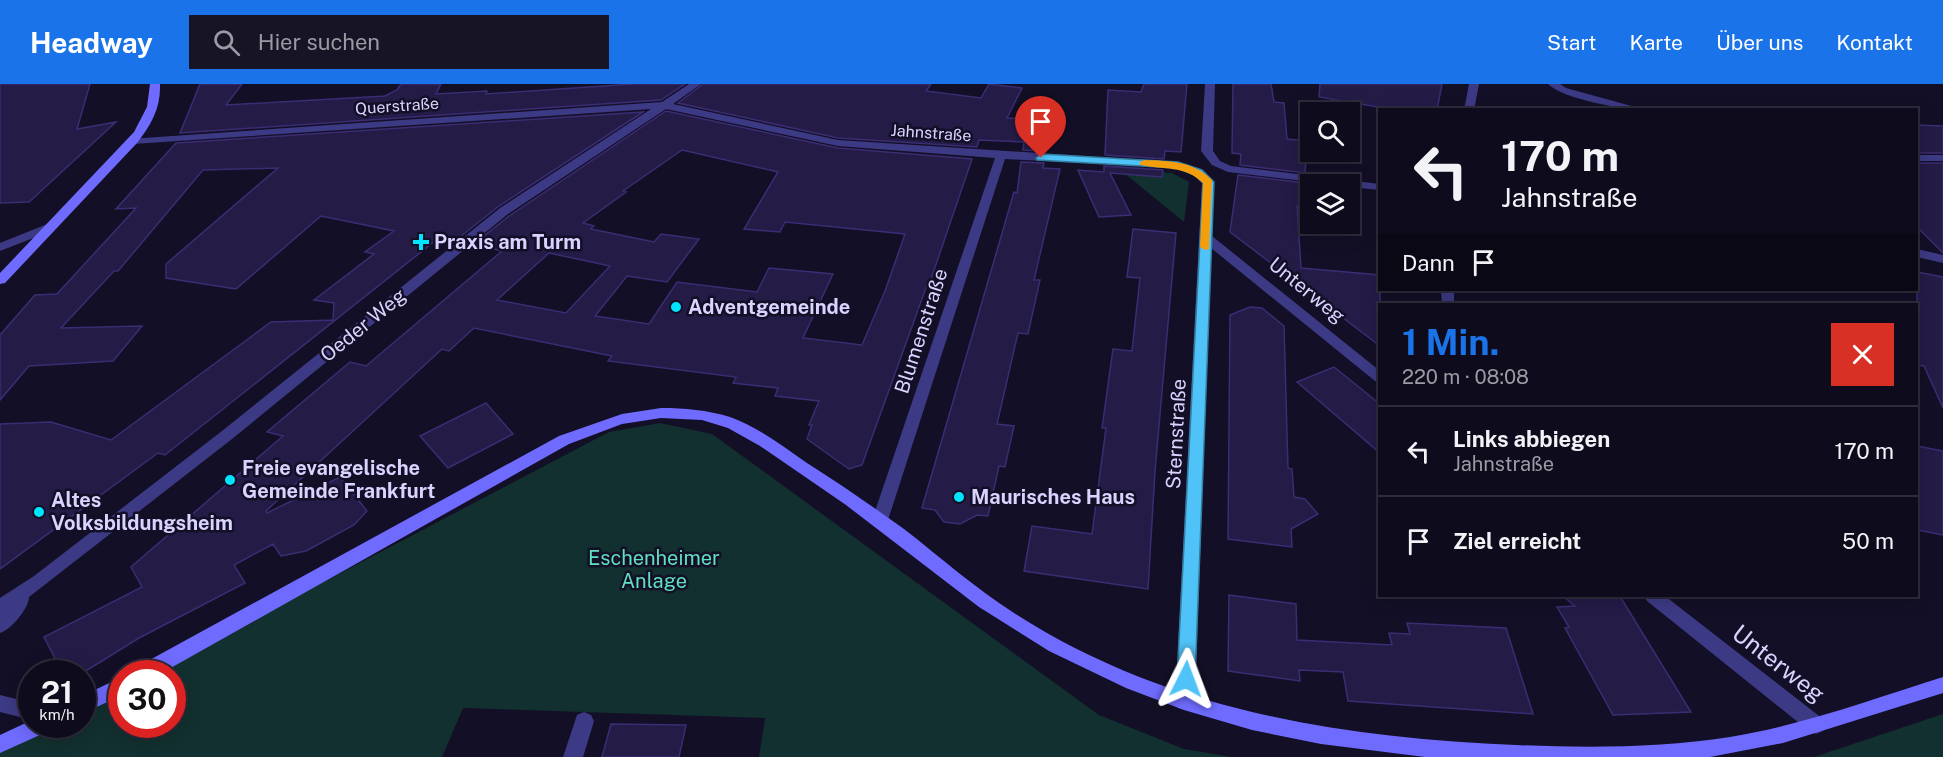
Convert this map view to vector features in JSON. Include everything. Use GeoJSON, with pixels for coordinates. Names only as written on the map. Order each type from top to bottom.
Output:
{"type":"FeatureCollection","features":[{"type":"Feature","properties":{"kind":"main road"},"geometry":{"type":"LineString","coordinates":[[0,280],[134,141],[147,122],[156,100],[155,84]]}},
{"type":"Feature","properties":{"kind":"main road"},"geometry":{"type":"LineString","coordinates":[[167,660],[564,440],[612,420],[675,413],[722,420],[760,439],[880,520],[988,604],[1059,647],[1125,679],[1185,702],[1288,731],[1428,749],[1505,755],[1581,756],[1699,750],[1734,745],[1816,725],[1943,685]]}},
{"type":"Feature","properties":{"kind":"main road"},"geometry":{"type":"LineString","coordinates":[[0,744],[18,736]]}},
{"type":"Feature","properties":{"kind":"street","name":"Oeder Weg"},"geometry":{"type":"LineString","coordinates":[[0,607],[40,581],[227,435],[504,211],[696,84]]}},
{"type":"Feature","properties":{"kind":"street"},"geometry":{"type":"LineString","coordinates":[[1210,84],[1207,151],[1216,163],[1228,169],[1378,187]]}},
{"type":"Feature","properties":{"kind":"street"},"geometry":{"type":"LineString","coordinates":[[1469,108],[1474,84]]}},
{"type":"Feature","properties":{"kind":"street"},"geometry":{"type":"LineString","coordinates":[[1558,87],[1634,108]]}},
{"type":"Feature","properties":{"kind":"street","name":"Querstraße"},"geometry":{"type":"LineString","coordinates":[[134,141],[663,105]]}},
{"type":"Feature","properties":{"kind":"street","name":"Jahnstraße"},"geometry":{"type":"LineString","coordinates":[[663,105],[838,143],[1178,165],[1198,172]]}},
{"type":"Feature","properties":{"kind":"street","name":"Blumenstraße"},"geometry":{"type":"LineString","coordinates":[[880,520],[1001,155]]}},
{"type":"Feature","properties":{"kind":"street"},"geometry":{"type":"LineString","coordinates":[[1918,158],[1943,158]]}},
{"type":"Feature","properties":{"kind":"street","name":"Sternstraße"},"geometry":{"type":"LineString","coordinates":[[1185,702],[1208,182],[1198,172]]}},
{"type":"Feature","properties":{"kind":"street"},"geometry":{"type":"LineString","coordinates":[[0,248],[50,226]]}},
{"type":"Feature","properties":{"kind":"street","name":"Unterweg"},"geometry":{"type":"LineString","coordinates":[[1206,237],[1378,376]]}},
{"type":"Feature","properties":{"kind":"street"},"geometry":{"type":"LineString","coordinates":[[1918,253],[1943,259]]}},
{"type":"Feature","properties":{"kind":"street","name":"Oeder Weg"},"geometry":{"type":"LineString","coordinates":[[0,626],[12,608],[40,581]]}},
{"type":"Feature","properties":{"kind":"street","name":"Unterweg"},"geometry":{"type":"LineString","coordinates":[[1654,597],[1816,725]]}},
{"type":"Feature","properties":{"kind":"street"},"geometry":{"type":"LineString","coordinates":[[0,703],[18,709]]}},
{"type":"Feature","properties":{"kind":"street"},"geometry":{"type":"LineString","coordinates":[[573,757],[584,721]]}},
{"type":"Feature","properties":{"kind":"green space"},"geometry":{"type":"Polygon","coordinates":[[[1118,168],[1172,173],[1189,182],[1184,222],[1118,168]]]}},
{"type":"Feature","properties":{"kind":"green space","name":"Eschenheimer Anlage"},"geometry":{"type":"Polygon","coordinates":[[[660,423],[712,434],[1099,715],[1184,749],[1232,757],[759,757],[765,718],[463,708],[442,757],[0,757],[0,752],[27,738],[96,738],[96,702],[108,695],[108,738],[186,738],[186,660],[175,660],[609,432],[660,423]]]}},
{"type":"Feature","properties":{"kind":"green space"},"geometry":{"type":"Polygon","coordinates":[[[1943,714],[1943,757],[1814,757],[1943,714]]]}},
{"type":"Feature","properties":{"kind":"building"},"geometry":{"type":"Polygon","coordinates":[[[0,84],[90,84],[77,129],[116,122],[29,202],[0,203],[0,84]]]}},
{"type":"Feature","properties":{"kind":"building"},"geometry":{"type":"Polygon","coordinates":[[[200,84],[242,84],[226,105],[385,96],[397,90],[401,84],[441,84],[436,94],[487,91],[486,94],[633,84],[685,84],[661,100],[180,133],[200,84]]]}},
{"type":"Feature","properties":{"kind":"building"},"geometry":{"type":"Polygon","coordinates":[[[703,84],[931,84],[926,91],[981,98],[989,84],[1022,88],[1007,118],[1048,120],[1045,151],[1023,150],[1024,142],[979,140],[977,147],[838,138],[678,103],[703,84]]]}},
{"type":"Feature","properties":{"kind":"building"},"geometry":{"type":"Polygon","coordinates":[[[1144,84],[1187,84],[1181,152],[1165,151],[1164,159],[1105,155],[1108,90],[1141,92],[1144,84]]]}},
{"type":"Feature","properties":{"kind":"building"},"geometry":{"type":"Polygon","coordinates":[[[1233,84],[1271,84],[1274,102],[1284,103],[1287,139],[1300,140],[1300,162],[1306,162],[1305,173],[1240,165],[1241,154],[1232,153],[1233,84]]]}},
{"type":"Feature","properties":{"kind":"building"},"geometry":{"type":"Polygon","coordinates":[[[1320,84],[1442,84],[1437,108],[1383,108],[1360,104],[1360,102],[1319,97],[1320,84]]]}},
{"type":"Feature","properties":{"kind":"building"},"geometry":{"type":"Polygon","coordinates":[[[666,111],[838,148],[972,159],[929,285],[927,285],[862,465],[849,469],[807,439],[812,425],[809,425],[819,401],[775,396],[778,388],[733,383],[736,377],[608,361],[612,356],[474,328],[449,351],[442,349],[266,511],[267,513],[340,477],[367,511],[354,525],[306,551],[281,556],[273,544],[234,565],[245,583],[139,638],[96,665],[96,660],[56,660],[44,637],[142,587],[131,567],[283,436],[267,432],[350,362],[366,366],[502,251],[474,244],[509,216],[666,111]],[[682,150],[623,191],[626,192],[583,223],[594,226],[591,229],[654,242],[661,234],[699,239],[667,282],[627,276],[595,316],[649,324],[677,282],[757,292],[769,268],[833,274],[803,338],[862,345],[885,291],[905,234],[785,222],[780,232],[744,229],[778,172],[682,150]],[[549,253],[497,300],[566,313],[610,266],[549,253]]]}},
{"type":"Feature","properties":{"kind":"building"},"geometry":{"type":"Polygon","coordinates":[[[643,112],[499,206],[456,240],[440,237],[165,455],[158,453],[0,569],[0,424],[51,422],[111,440],[271,322],[333,320],[334,303],[314,300],[374,254],[365,252],[394,231],[321,216],[236,289],[166,278],[166,264],[278,168],[203,170],[118,271],[114,271],[61,328],[142,326],[113,361],[29,366],[0,400],[0,335],[35,295],[57,294],[136,208],[116,209],[176,143],[643,112]]]}},
{"type":"Feature","properties":{"kind":"building"},"geometry":{"type":"Polygon","coordinates":[[[1918,125],[1943,126],[1943,153],[1918,153],[1918,125]]]}},
{"type":"Feature","properties":{"kind":"building"},"geometry":{"type":"Polygon","coordinates":[[[1021,162],[1044,163],[1043,168],[1060,169],[1034,280],[1040,280],[1028,334],[1018,333],[997,424],[1014,426],[1005,467],[999,466],[988,516],[977,515],[960,524],[944,522],[935,510],[922,508],[1014,192],[1017,193],[1021,162]]]}},
{"type":"Feature","properties":{"kind":"building"},"geometry":{"type":"Polygon","coordinates":[[[1918,163],[1943,163],[1943,253],[1918,228],[1918,163]]]}},
{"type":"Feature","properties":{"kind":"building"},"geometry":{"type":"Polygon","coordinates":[[[1104,166],[1163,170],[1162,177],[1110,173],[1131,215],[1099,217],[1078,170],[1104,172],[1104,166]]]}},
{"type":"Feature","properties":{"kind":"building"},"geometry":{"type":"Polygon","coordinates":[[[1238,175],[1300,182],[1300,206],[1297,206],[1301,268],[1378,275],[1380,303],[1378,303],[1378,344],[1230,232],[1238,175]]]}},
{"type":"Feature","properties":{"kind":"building"},"geometry":{"type":"Polygon","coordinates":[[[1133,229],[1176,233],[1155,471],[1148,589],[1024,571],[1032,526],[1092,534],[1106,428],[1102,428],[1113,349],[1132,351],[1140,278],[1127,277],[1133,229]]]}},
{"type":"Feature","properties":{"kind":"building"},"geometry":{"type":"Polygon","coordinates":[[[1918,272],[1943,277],[1943,408],[1924,366],[1918,365],[1918,272]]]}},
{"type":"Feature","properties":{"kind":"building"},"geometry":{"type":"Polygon","coordinates":[[[1250,307],[1262,308],[1284,326],[1288,468],[1292,469],[1294,497],[1305,499],[1318,514],[1291,529],[1292,547],[1228,539],[1230,315],[1250,307]]]}},
{"type":"Feature","properties":{"kind":"building"},"geometry":{"type":"Polygon","coordinates":[[[1334,367],[1378,402],[1378,451],[1297,382],[1334,367]]]}},
{"type":"Feature","properties":{"kind":"building"},"geometry":{"type":"Polygon","coordinates":[[[486,403],[513,434],[448,468],[420,436],[486,403]]]}},
{"type":"Feature","properties":{"kind":"building"},"geometry":{"type":"Polygon","coordinates":[[[1918,446],[1943,451],[1943,535],[1918,530],[1918,446]]]}},
{"type":"Feature","properties":{"kind":"building"},"geometry":{"type":"Polygon","coordinates":[[[1229,595],[1296,604],[1297,640],[1392,645],[1389,633],[1410,634],[1407,623],[1506,628],[1533,714],[1348,701],[1343,672],[1299,670],[1300,681],[1228,671],[1229,595]]]}},
{"type":"Feature","properties":{"kind":"building"},"geometry":{"type":"Polygon","coordinates":[[[1564,597],[1621,598],[1691,712],[1613,715],[1565,628],[1569,627],[1557,607],[1575,606],[1564,597]]]}},
{"type":"Feature","properties":{"kind":"building"},"geometry":{"type":"Polygon","coordinates":[[[611,724],[686,725],[679,757],[602,757],[611,724]]]}},
{"type":"Feature","properties":{"kind":"slow traffic"},"geometry":{"type":"LineString","coordinates":[[1144,163],[1178,165],[1198,172],[1208,182],[1205,247]]}},
{"type":"Feature","properties":{"kind":"place","name":"Praxis am Turm"},"geometry":{"type":"Point","coordinates":[421,242]}},
{"type":"Feature","properties":{"kind":"place","name":"Adventgemeinde"},"geometry":{"type":"Point","coordinates":[676,307]}},
{"type":"Feature","properties":{"kind":"place","name":"Freie evangelische Gemeinde Frankfurt"},"geometry":{"type":"Point","coordinates":[230,480]}},
{"type":"Feature","properties":{"kind":"place","name":"Maurisches Haus"},"geometry":{"type":"Point","coordinates":[959,497]}},
{"type":"Feature","properties":{"kind":"place","name":"Altes Volksbildungsheim"},"geometry":{"type":"Point","coordinates":[39,512]}},
{"type":"Feature","properties":{"kind":"route"},"geometry":{"type":"LineString","coordinates":[[1041,158],[1178,165],[1198,172],[1208,182],[1186,679]]}}]}
